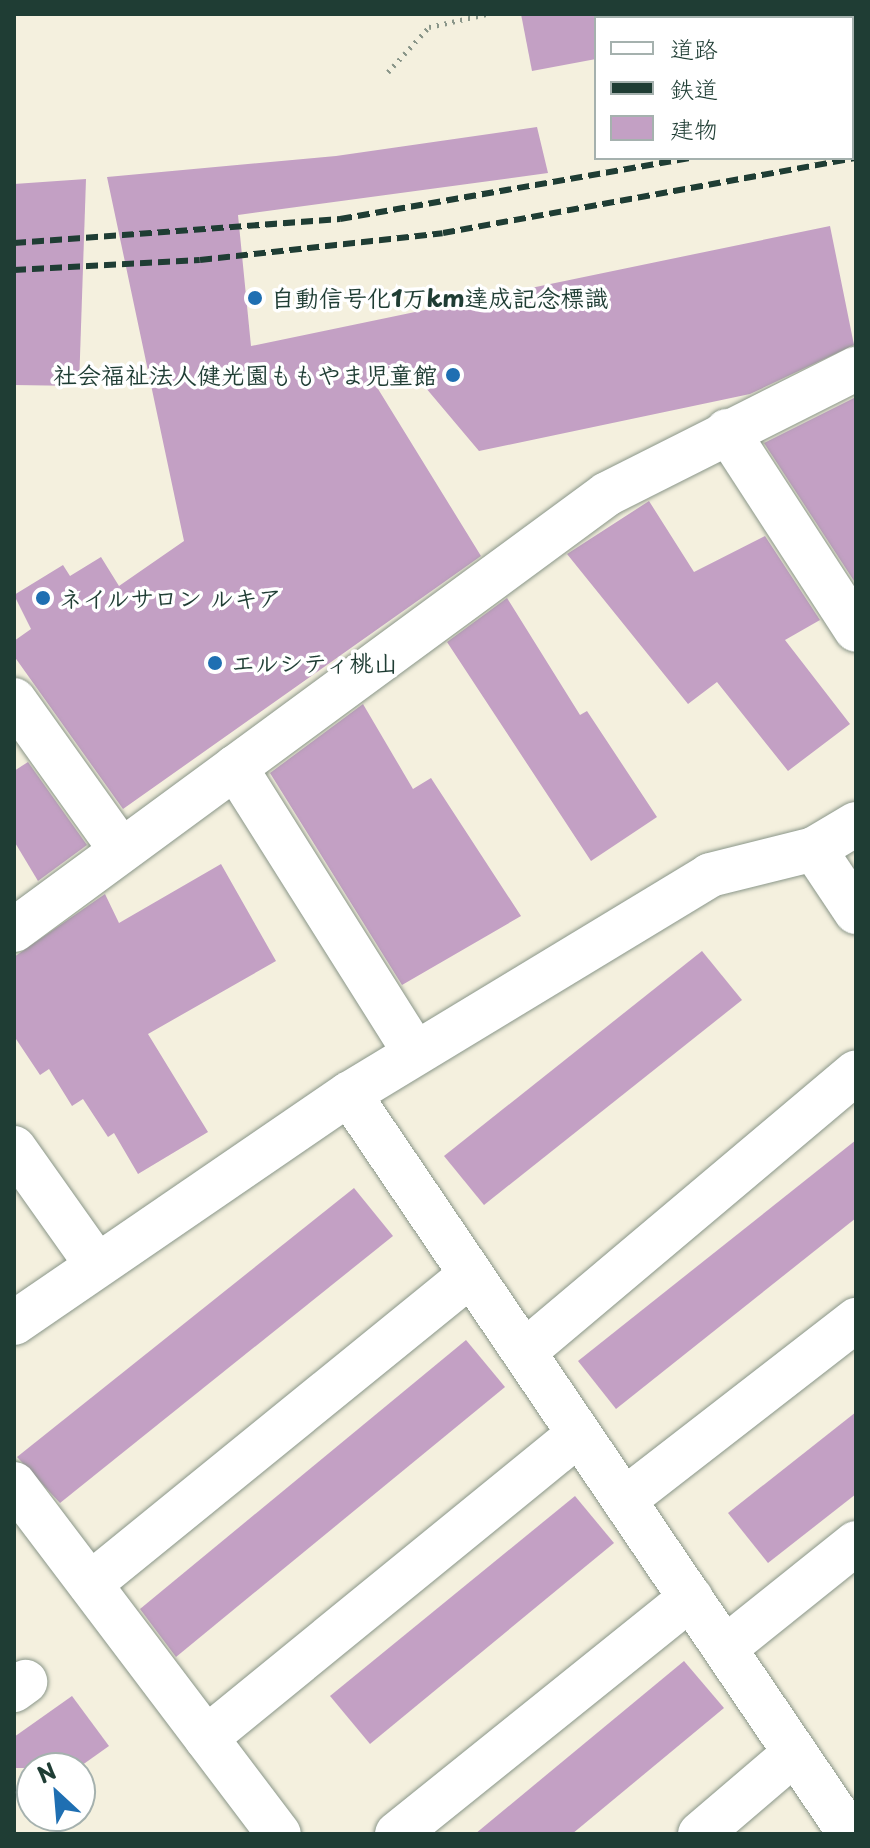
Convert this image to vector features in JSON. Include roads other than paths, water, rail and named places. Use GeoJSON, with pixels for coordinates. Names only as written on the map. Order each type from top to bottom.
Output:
{"type":"FeatureCollection","features":[{"type":"Feature","properties":{"kind":"street"},"geometry":{"type":"LineString","coordinates":[[14,930],[607,494],[727,431],[856,369]]}},
{"type":"Feature","properties":{"kind":"street"},"geometry":{"type":"LineString","coordinates":[[727,431],[856,630]]}},
{"type":"Feature","properties":{"kind":"street"},"geometry":{"type":"LineString","coordinates":[[21,725],[121,850]]}},
{"type":"Feature","properties":{"kind":"street"},"geometry":{"type":"LineString","coordinates":[[235,767],[415,1053]]}},
{"type":"Feature","properties":{"kind":"street"},"geometry":{"type":"LineString","coordinates":[[14,1323],[94,1261],[349,1094],[710,875],[814,849],[856,824]]}},
{"type":"Feature","properties":{"kind":"street"},"geometry":{"type":"LineString","coordinates":[[814,849],[856,912]]}},
{"type":"Feature","properties":{"kind":"street"},"geometry":{"type":"LineString","coordinates":[[524,1352],[856,1072]]}},
{"type":"Feature","properties":{"kind":"street"},"geometry":{"type":"LineString","coordinates":[[349,1094],[795,1753],[850,1823]]}},
{"type":"Feature","properties":{"kind":"street"},"geometry":{"type":"LineString","coordinates":[[14,1148],[94,1261]]}},
{"type":"Feature","properties":{"kind":"street"},"geometry":{"type":"LineString","coordinates":[[90,1584],[471,1274]]}},
{"type":"Feature","properties":{"kind":"street"},"geometry":{"type":"LineString","coordinates":[[624,1500],[856,1320]]}},
{"type":"Feature","properties":{"kind":"street"},"geometry":{"type":"LineString","coordinates":[[206,1738],[579,1434]]}},
{"type":"Feature","properties":{"kind":"street"},"geometry":{"type":"LineString","coordinates":[[14,1484],[279,1834]]}},
{"type":"Feature","properties":{"kind":"street"},"geometry":{"type":"LineString","coordinates":[[725,1648],[856,1543]]}},
{"type":"Feature","properties":{"kind":"street"},"geometry":{"type":"LineString","coordinates":[[397,1834],[691,1598]]}},
{"type":"Feature","properties":{"kind":"street"},"geometry":{"type":"LineString","coordinates":[[700,1834],[795,1753]]}},
{"type":"Feature","properties":{"kind":"railway"},"geometry":{"type":"LineString","coordinates":[[14,243],[340,219],[679,160]]}},
{"type":"Feature","properties":{"kind":"railway"},"geometry":{"type":"LineString","coordinates":[[14,270],[200,260],[443,233],[845,160]]}},
{"type":"Feature","properties":{"kind":"place","name":"自動信号化1万km達成記念標識"},"geometry":{"type":"Point","coordinates":[255,298]}},
{"type":"Feature","properties":{"kind":"place","name":"社会福祉法人健光園ももやま児童館"},"geometry":{"type":"Point","coordinates":[453,375]}},
{"type":"Feature","properties":{"kind":"place","name":"ネイルサロン ルキア"},"geometry":{"type":"Point","coordinates":[43,598]}},
{"type":"Feature","properties":{"kind":"place","name":"エルシティ桃山"},"geometry":{"type":"Point","coordinates":[215,663]}}]}
